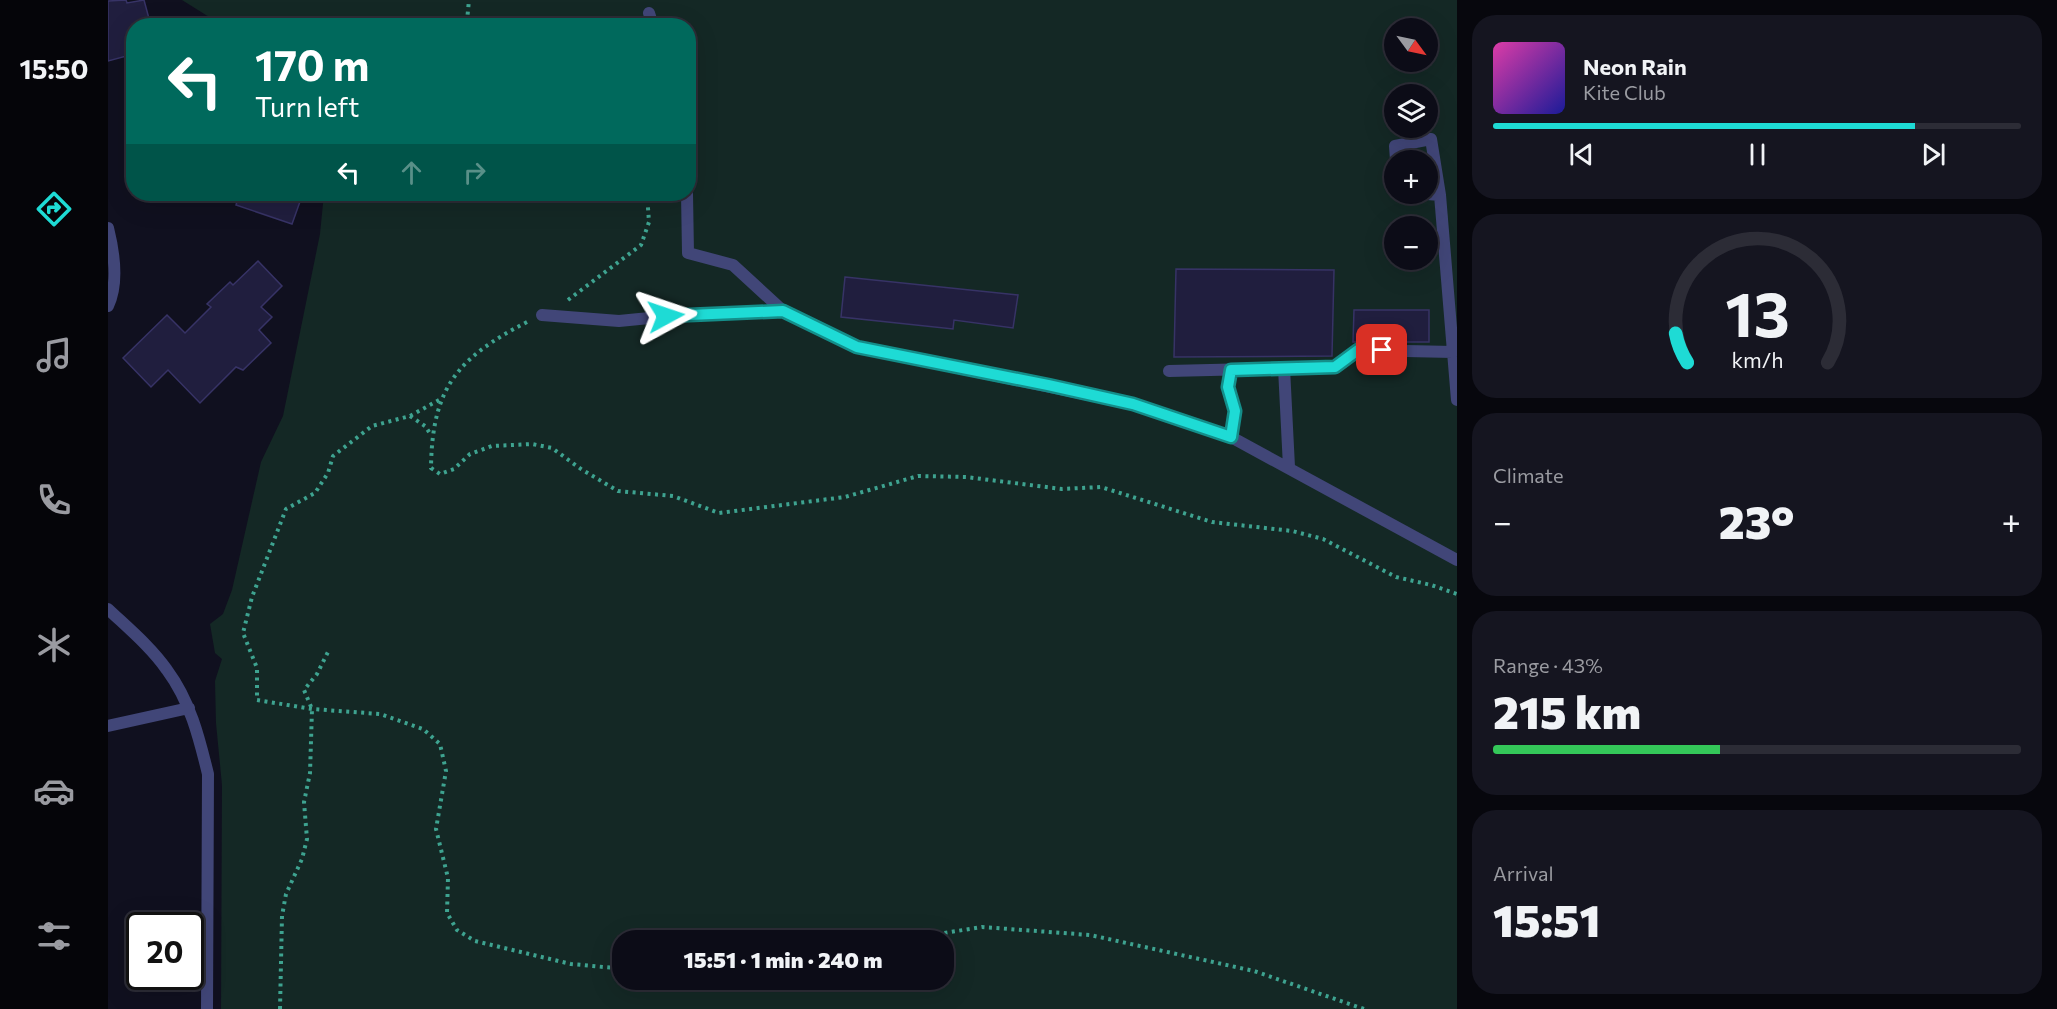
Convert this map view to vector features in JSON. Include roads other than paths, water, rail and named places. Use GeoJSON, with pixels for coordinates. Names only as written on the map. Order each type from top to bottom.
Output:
{"type":"FeatureCollection","features":[{"type":"Feature","properties":{"kind":"street"},"geometry":{"type":"LineString","coordinates":[[1395,150],[1395,146],[1431,139],[1433,150]]}},
{"type":"Feature","properties":{"kind":"street"},"geometry":{"type":"LineString","coordinates":[[1438,183],[1457,400]]}},
{"type":"Feature","properties":{"kind":"street"},"geometry":{"type":"LineString","coordinates":[[687,201],[688,252],[733,265],[783,311],[857,347],[1133,404],[1231,437],[1457,560]]}},
{"type":"Feature","properties":{"kind":"street"},"geometry":{"type":"LineString","coordinates":[[108,228],[115,278],[108,306]]}},
{"type":"Feature","properties":{"kind":"street"},"geometry":{"type":"LineString","coordinates":[[542,315],[619,321],[690,314],[783,311]]}},
{"type":"Feature","properties":{"kind":"street"},"geometry":{"type":"LineString","coordinates":[[1169,371],[1335,367],[1358,350],[1453,352]]}},
{"type":"Feature","properties":{"kind":"street"},"geometry":{"type":"LineString","coordinates":[[1284,368],[1289,467]]}},
{"type":"Feature","properties":{"kind":"street"},"geometry":{"type":"LineString","coordinates":[[1231,370],[1228,387],[1235,411],[1231,437]]}},
{"type":"Feature","properties":{"kind":"street"},"geometry":{"type":"LineString","coordinates":[[108,609],[167,670],[189,708],[199,736],[208,774],[207,1009]]}},
{"type":"Feature","properties":{"kind":"street"},"geometry":{"type":"LineString","coordinates":[[108,726],[189,708]]}}]}
